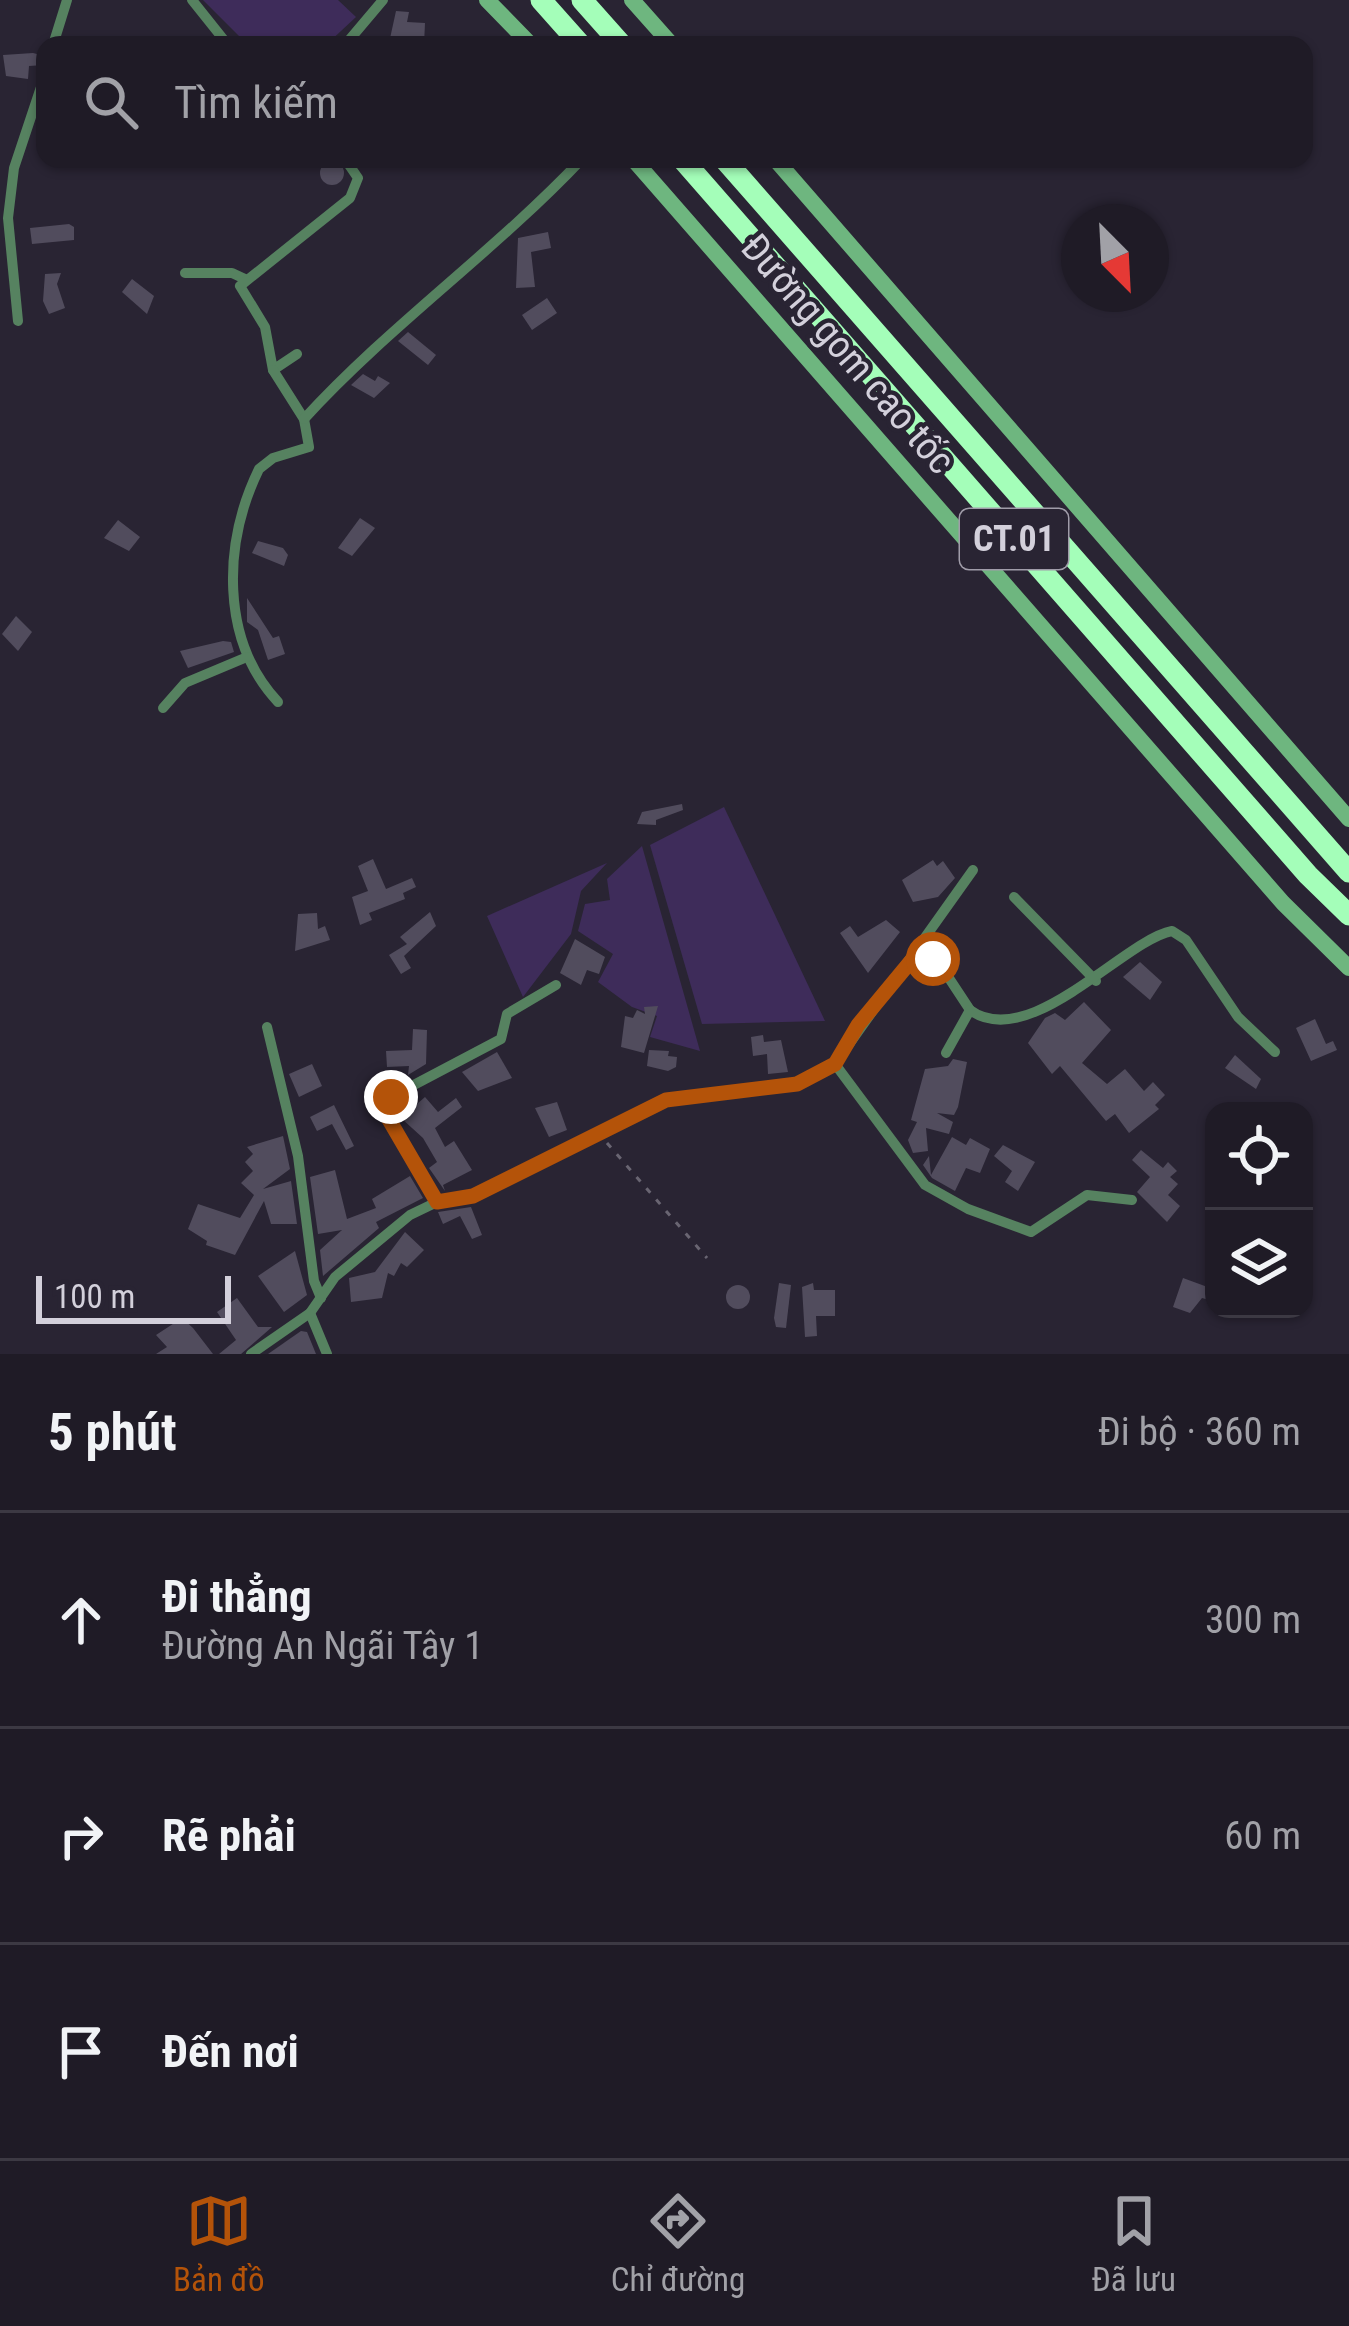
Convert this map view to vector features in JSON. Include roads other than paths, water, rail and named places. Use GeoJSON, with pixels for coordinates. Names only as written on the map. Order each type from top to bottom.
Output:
{"type":"FeatureCollection","features":[{"type":"Feature","properties":{"kind":"highway"},"geometry":{"type":"LineString","coordinates":[[541,0],[573,36]]}},
{"type":"Feature","properties":{"kind":"highway"},"geometry":{"type":"LineString","coordinates":[[582,0],[614,36]]}},
{"type":"Feature","properties":{"kind":"highway","name":"CT.01"},"geometry":{"type":"LineString","coordinates":[[690,168],[1308,875],[1349,915]]}},
{"type":"Feature","properties":{"kind":"highway","name":"CT.01"},"geometry":{"type":"LineString","coordinates":[[732,168],[1349,872]]}},
{"type":"Feature","properties":{"kind":"main road"},"geometry":{"type":"LineString","coordinates":[[487,0],[522,36]]}},
{"type":"Feature","properties":{"kind":"main road"},"geometry":{"type":"LineString","coordinates":[[632,0],[665,36]]}},
{"type":"Feature","properties":{"kind":"main road","name":"Đường gom cao tốc"},"geometry":{"type":"LineString","coordinates":[[641,168],[1283,903],[1349,968]]}},
{"type":"Feature","properties":{"kind":"main road","name":"Đường gom cao tốc"},"geometry":{"type":"LineString","coordinates":[[783,168],[1349,819]]}},
{"type":"Feature","properties":{"kind":"street"},"geometry":{"type":"LineString","coordinates":[[56,36],[67,0]]}},
{"type":"Feature","properties":{"kind":"street"},"geometry":{"type":"LineString","coordinates":[[192,0],[221,36]]}},
{"type":"Feature","properties":{"kind":"street"},"geometry":{"type":"LineString","coordinates":[[352,36],[383,0]]}},
{"type":"Feature","properties":{"kind":"street"},"geometry":{"type":"LineString","coordinates":[[18,321],[10,202],[14,168],[36,102]]}},
{"type":"Feature","properties":{"kind":"street"},"geometry":{"type":"LineString","coordinates":[[278,702],[248,657],[231,593],[235,549],[259,470],[273,458],[308,447],[304,419],[273,370],[266,327],[240,293],[245,279],[284,257],[350,198],[358,178],[351,168]]}},
{"type":"Feature","properties":{"kind":"street"},"geometry":{"type":"LineString","coordinates":[[304,419],[356,362],[517,227],[573,168]]}},
{"type":"Feature","properties":{"kind":"street"},"geometry":{"type":"LineString","coordinates":[[185,273],[232,273],[245,279]]}},
{"type":"Feature","properties":{"kind":"street"},"geometry":{"type":"LineString","coordinates":[[273,370],[297,354]]}},
{"type":"Feature","properties":{"kind":"street"},"geometry":{"type":"LineString","coordinates":[[164,708],[185,683],[248,657]]}},
{"type":"Feature","properties":{"kind":"street"},"geometry":{"type":"LineString","coordinates":[[251,1354],[310,1313],[335,1277],[395,1227],[437,1202],[473,1196],[666,1100],[797,1084],[835,1064],[858,1025],[921,949],[974,870]]}},
{"type":"Feature","properties":{"kind":"street"},"geometry":{"type":"LineString","coordinates":[[1013,897],[1096,981]]}},
{"type":"Feature","properties":{"kind":"street"},"geometry":{"type":"LineString","coordinates":[[921,949],[953,981],[970,1010],[1000,1020],[1096,981],[1158,935],[1179,934],[1231,1008],[1275,1052]]}},
{"type":"Feature","properties":{"kind":"street"},"geometry":{"type":"LineString","coordinates":[[437,1202],[389,1128],[384,1111],[391,1097],[501,1039],[510,1011],[556,985]]}},
{"type":"Feature","properties":{"kind":"street"},"geometry":{"type":"LineString","coordinates":[[946,1053],[970,1010]]}},
{"type":"Feature","properties":{"kind":"street"},"geometry":{"type":"LineString","coordinates":[[267,1027],[298,1156],[314,1281],[321,1298]]}},
{"type":"Feature","properties":{"kind":"street"},"geometry":{"type":"LineString","coordinates":[[835,1064],[915,1177],[951,1202],[1030,1232],[1087,1195],[1132,1200]]}},
{"type":"Feature","properties":{"kind":"street"},"geometry":{"type":"LineString","coordinates":[[310,1313],[327,1354]]}}]}
